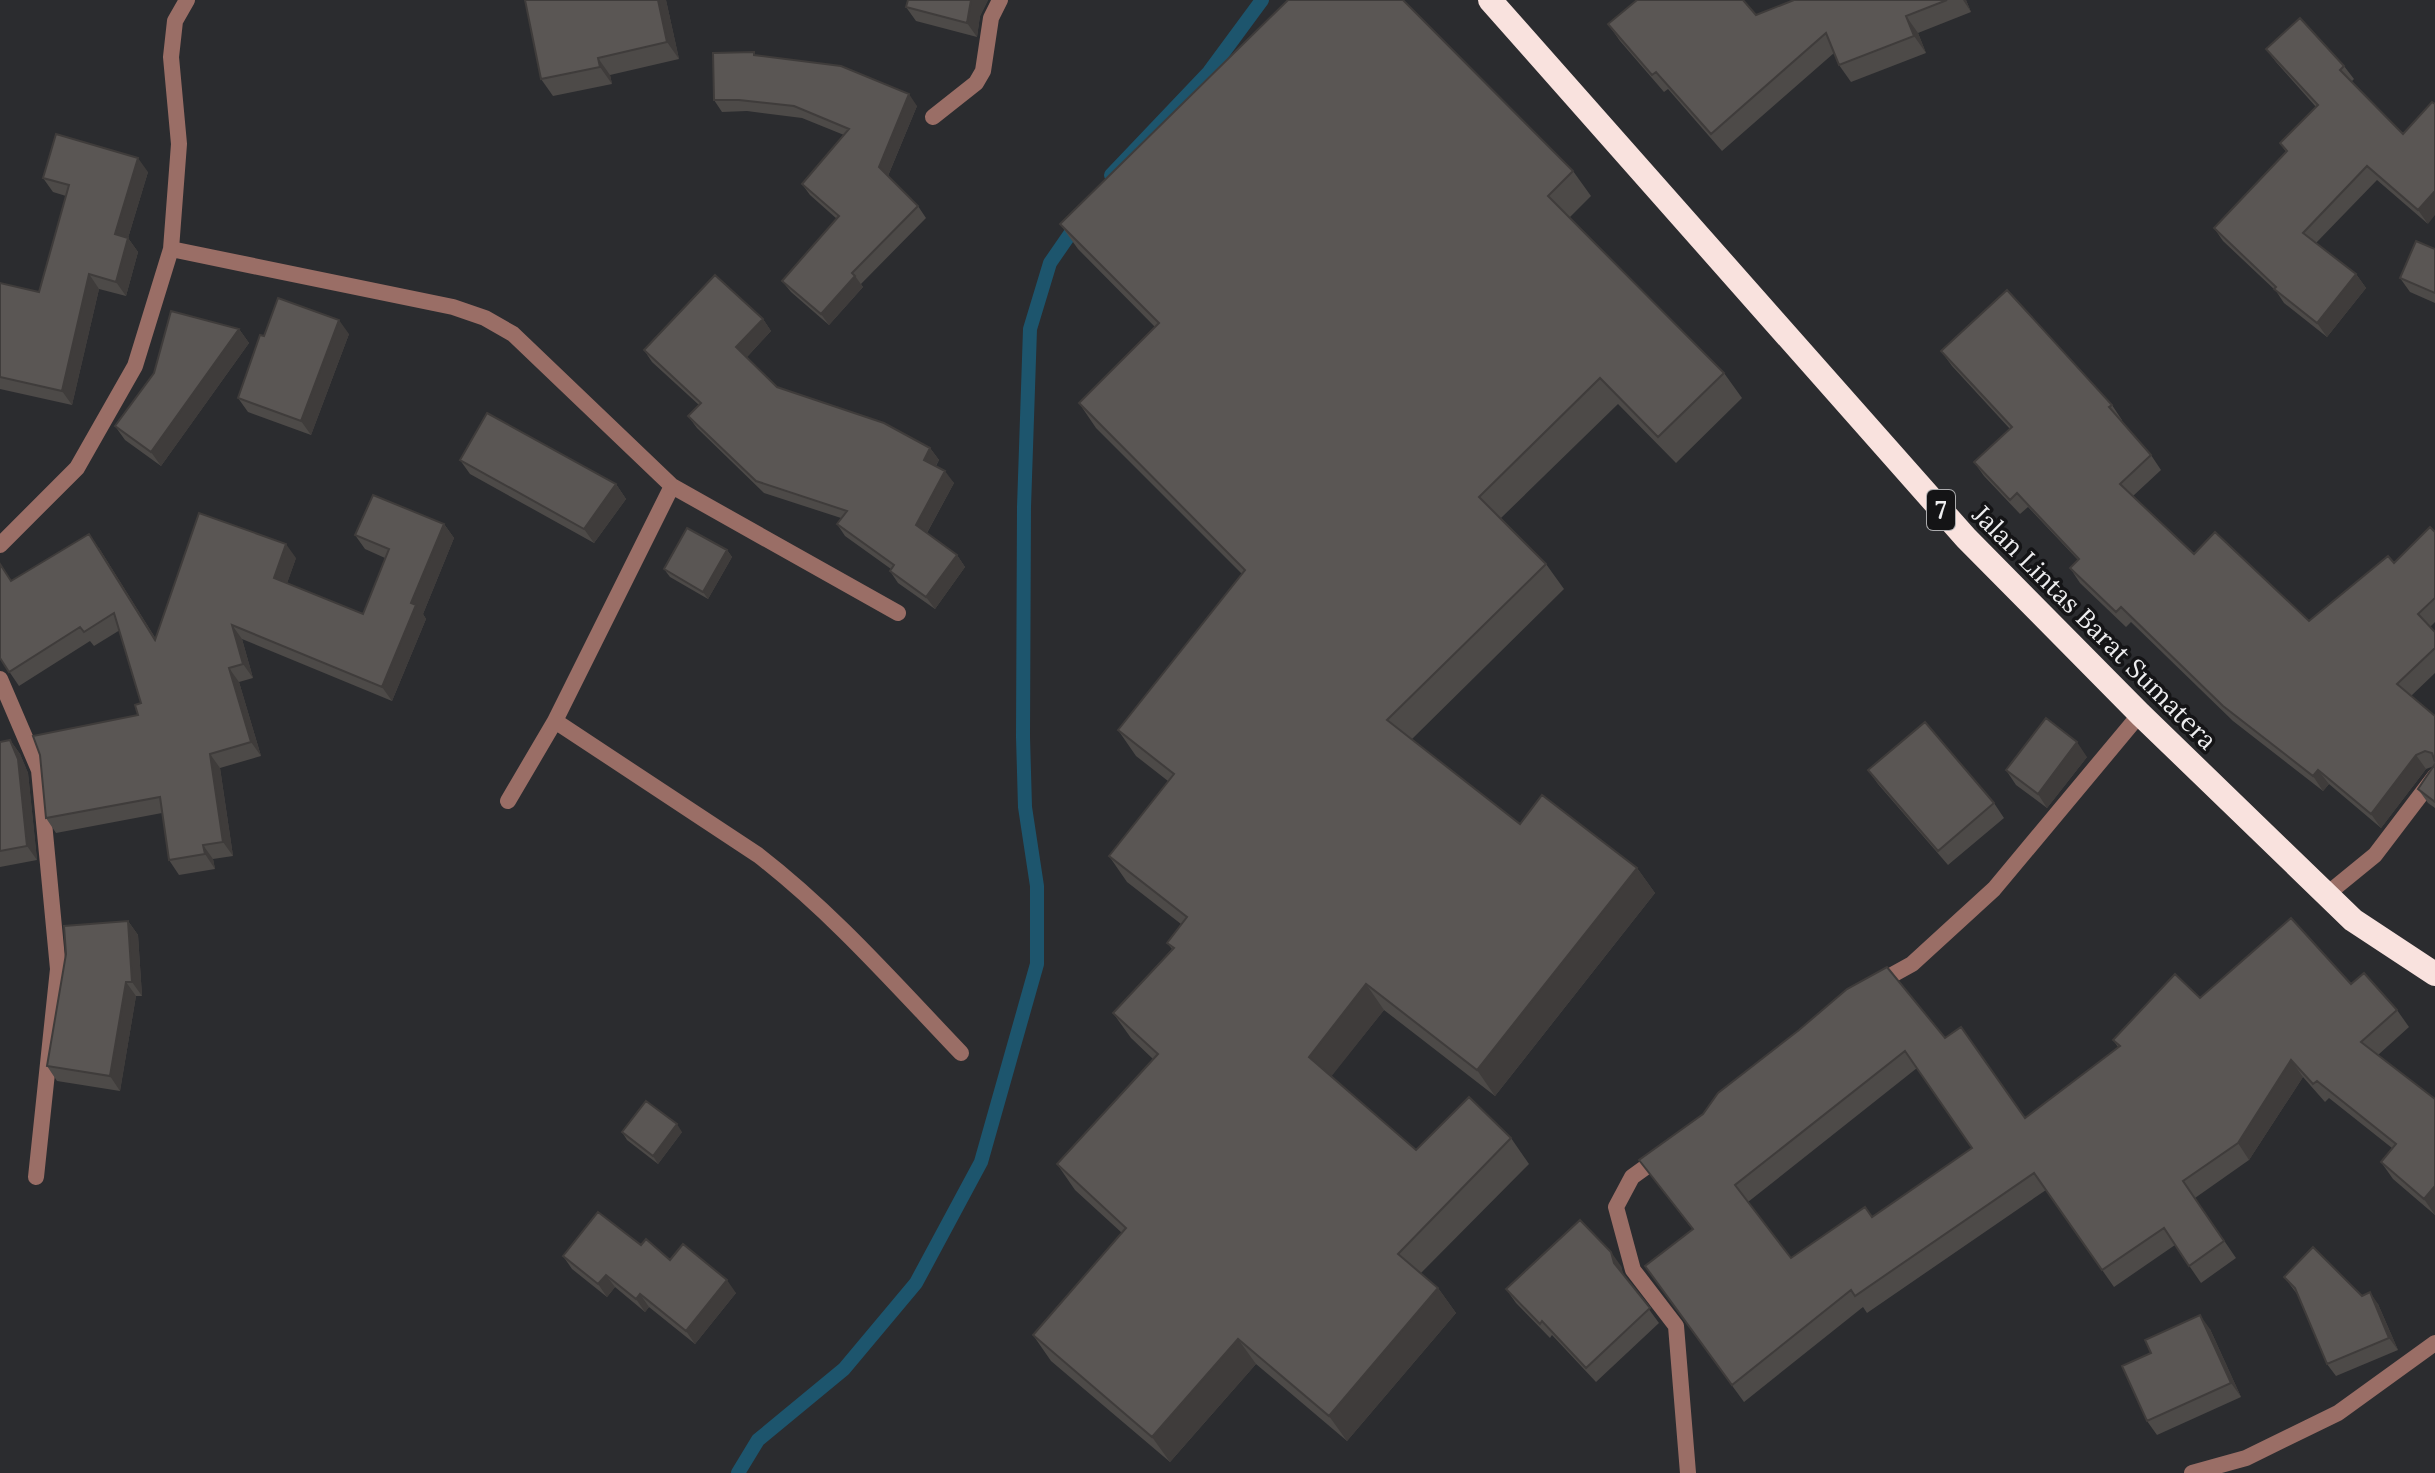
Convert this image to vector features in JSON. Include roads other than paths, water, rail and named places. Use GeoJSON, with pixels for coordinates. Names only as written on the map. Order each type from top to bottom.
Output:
{"type":"FeatureCollection","features":[{"type":"Feature","properties":{"kind":"highway","name":"Jalan Lintas Barat Sumatera"},"geometry":{"type":"LineString","coordinates":[[1490,0],[1966,538],[2140,714],[2326,895],[2353,920],[2435,974]]}},
{"type":"Feature","properties":{"kind":"street"},"geometry":{"type":"LineString","coordinates":[[0,545],[77,468],[135,366],[171,249],[179,144],[171,57],[175,21],[187,0]]}},
{"type":"Feature","properties":{"kind":"street"},"geometry":{"type":"LineString","coordinates":[[933,117],[976,83],[983,71],[991,18],[1000,0]]}},
{"type":"Feature","properties":{"kind":"street"},"geometry":{"type":"LineString","coordinates":[[171,249],[453,307],[485,318],[513,334],[672,486],[898,613]]}},
{"type":"Feature","properties":{"kind":"street"},"geometry":{"type":"LineString","coordinates":[[508,801],[555,721],[672,486]]}},
{"type":"Feature","properties":{"kind":"street"},"geometry":{"type":"LineString","coordinates":[[0,679],[39,770],[58,969],[36,1177]]}},
{"type":"Feature","properties":{"kind":"street"},"geometry":{"type":"LineString","coordinates":[[1865,990],[1912,964],[1994,889],[2140,714]]}},
{"type":"Feature","properties":{"kind":"street"},"geometry":{"type":"LineString","coordinates":[[555,721],[785,875],[829,915],[961,1053]]}},
{"type":"Feature","properties":{"kind":"street"},"geometry":{"type":"LineString","coordinates":[[2326,895],[2375,855],[2435,776]]}},
{"type":"Feature","properties":{"kind":"street"},"geometry":{"type":"LineString","coordinates":[[1670,1150],[1632,1177],[1616,1207],[1633,1270],[1676,1326],[1688,1473]]}},
{"type":"Feature","properties":{"kind":"street"},"geometry":{"type":"LineString","coordinates":[[2192,1473],[2246,1465],[2338,1413],[2435,1343]]}},
{"type":"Feature","properties":{"kind":"waterway"},"geometry":{"type":"LineString","coordinates":[[1111,175],[1209,72],[1262,0]]}},
{"type":"Feature","properties":{"kind":"waterway"},"geometry":{"type":"LineString","coordinates":[[738,1473],[758,1440],[844,1369],[916,1283],[981,1162],[1037,964],[1037,886],[1025,807],[1023,737],[1024,507],[1030,329],[1050,263],[1079,221]]}}]}
